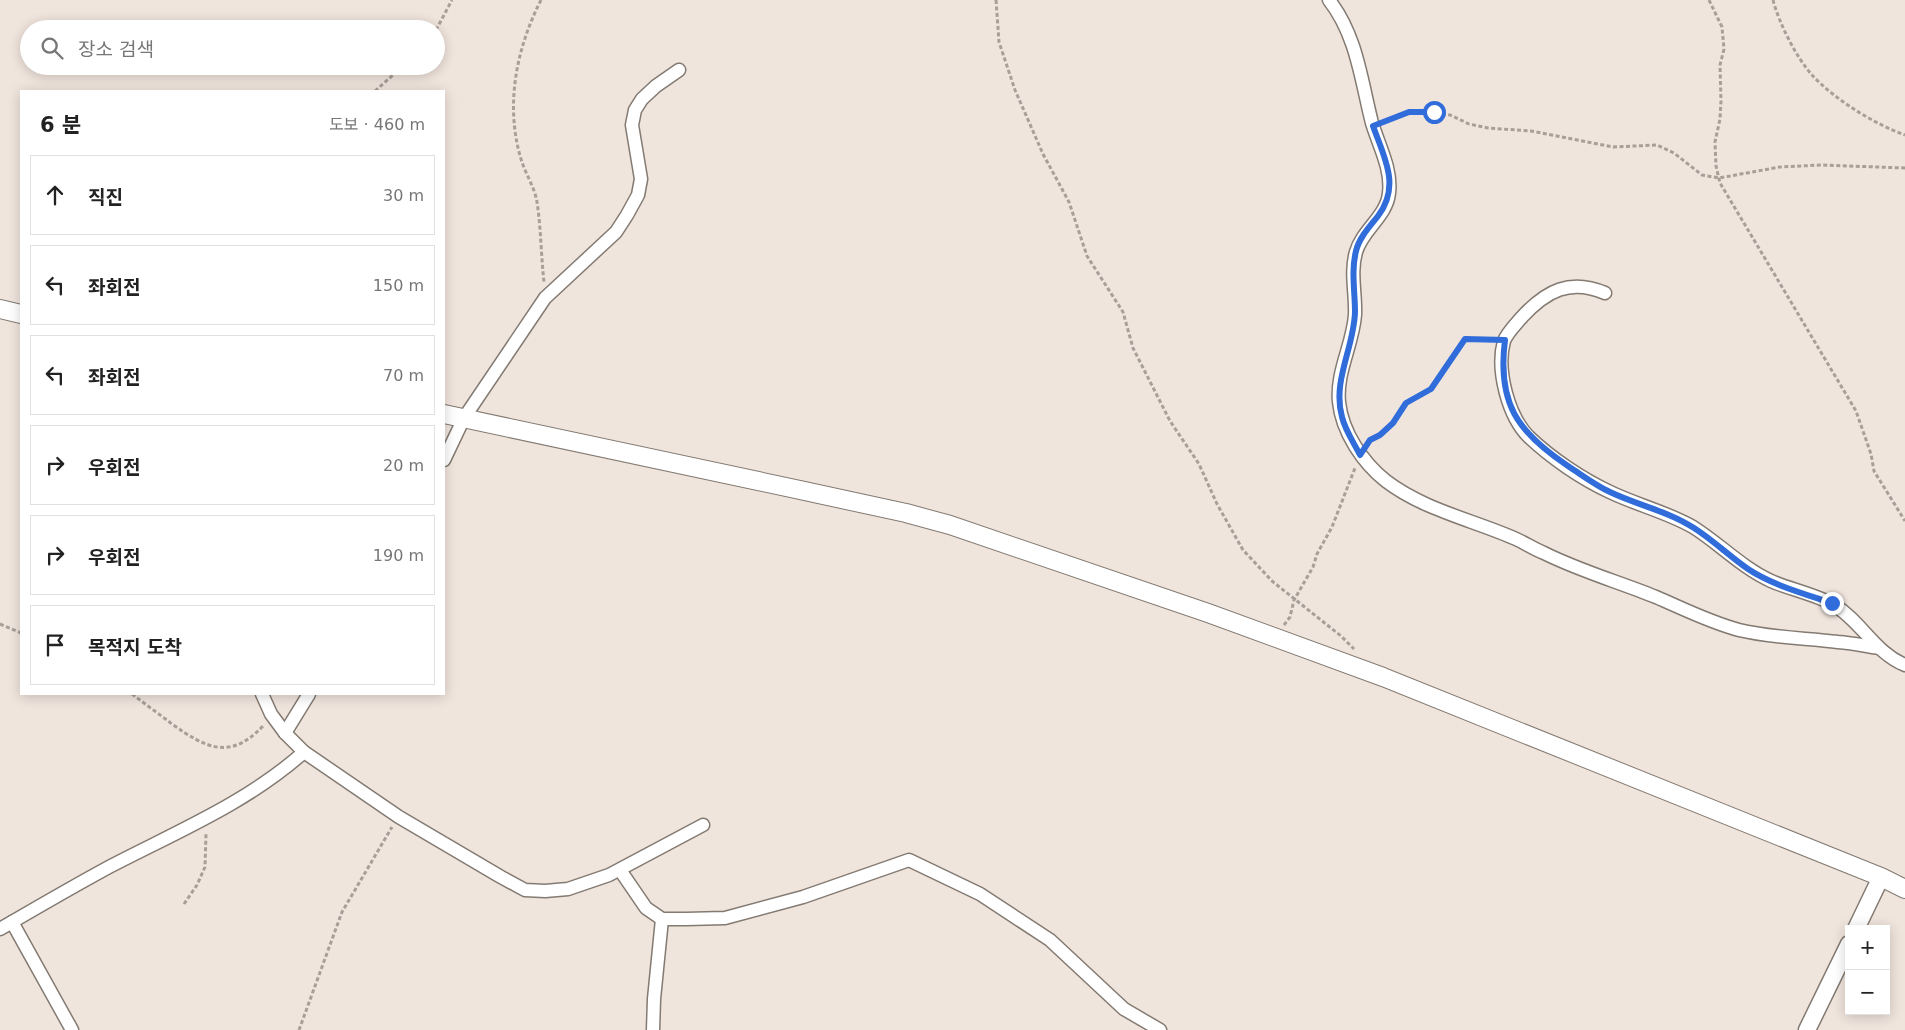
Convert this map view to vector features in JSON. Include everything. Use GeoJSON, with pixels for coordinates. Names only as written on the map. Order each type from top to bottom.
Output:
{"type":"FeatureCollection","features":[{"type":"Feature","properties":{"kind":"main road"},"geometry":{"type":"LineString","coordinates":[[0,310],[20,314]]}},
{"type":"Feature","properties":{"kind":"main road"},"geometry":{"type":"LineString","coordinates":[[445,414],[790,488],[942,523],[1136,588],[1383,677],[1881,877],[1905,889]]}},
{"type":"Feature","properties":{"kind":"street"},"geometry":{"type":"LineString","coordinates":[[1329,0],[1348,32],[1357,56],[1373,126],[1390,175],[1389,196],[1356,250],[1354,265],[1355,313],[1339,393],[1342,418],[1360,455],[1386,481],[1417,499],[1516,539],[1544,554],[1714,622],[1777,637],[1838,642],[1879,648]]}},
{"type":"Feature","properties":{"kind":"street"},"geometry":{"type":"LineString","coordinates":[[445,458],[464,418],[545,298],[616,232],[627,215],[638,195],[640,179],[632,125],[635,110],[642,99],[656,86],[679,70]]}},
{"type":"Feature","properties":{"kind":"street"},"geometry":{"type":"LineString","coordinates":[[1604,293],[1590,286],[1572,286],[1546,295],[1525,314],[1505,340],[1503,356],[1504,383],[1508,400],[1517,419],[1528,435],[1546,452],[1596,484],[1674,517],[1694,528],[1749,570],[1771,581],[1832,603],[1847,613],[1879,648],[1893,660],[1905,666]]}},
{"type":"Feature","properties":{"kind":"street"},"geometry":{"type":"LineString","coordinates":[[262,695],[271,714],[285,733],[304,752],[321,761],[399,816],[525,890],[568,889],[610,875],[703,825]]}},
{"type":"Feature","properties":{"kind":"street"},"geometry":{"type":"LineString","coordinates":[[285,733],[308,695]]}},
{"type":"Feature","properties":{"kind":"street"},"geometry":{"type":"LineString","coordinates":[[0,929],[109,867],[208,818],[289,765],[304,752]]}},
{"type":"Feature","properties":{"kind":"street"},"geometry":{"type":"LineString","coordinates":[[620,870],[646,908],[662,919],[725,918],[803,897],[908,860],[980,894],[1050,940],[1124,1010],[1160,1030]]}},
{"type":"Feature","properties":{"kind":"street"},"geometry":{"type":"LineString","coordinates":[[1858,925],[1881,877]]}},
{"type":"Feature","properties":{"kind":"street"},"geometry":{"type":"LineString","coordinates":[[653,1030],[654,999],[662,919]]}},
{"type":"Feature","properties":{"kind":"street"},"geometry":{"type":"LineString","coordinates":[[12,922],[72,1030]]}},
{"type":"Feature","properties":{"kind":"street"},"geometry":{"type":"LineString","coordinates":[[1807,1030],[1845,952]]}},
{"type":"Feature","properties":{"kind":"path"},"geometry":{"type":"LineString","coordinates":[[441,20],[452,0]]}},
{"type":"Feature","properties":{"kind":"path"},"geometry":{"type":"LineString","coordinates":[[541,0],[520,55],[512,101],[521,158],[537,200],[545,298]]}},
{"type":"Feature","properties":{"kind":"path"},"geometry":{"type":"LineString","coordinates":[[996,0],[999,42],[1008,72],[1044,154],[1069,202],[1087,256],[1123,312],[1133,348],[1170,421],[1199,464],[1217,504],[1243,550],[1257,566],[1294,600],[1341,636],[1360,655]]}},
{"type":"Feature","properties":{"kind":"path"},"geometry":{"type":"LineString","coordinates":[[1709,0],[1722,27],[1724,49],[1720,65],[1720,119],[1715,142],[1716,166],[1719,178],[1784,293],[1856,411],[1871,454],[1874,471],[1905,521]]}},
{"type":"Feature","properties":{"kind":"path"},"geometry":{"type":"LineString","coordinates":[[1773,0],[1793,46],[1811,74],[1853,108],[1905,135]]}},
{"type":"Feature","properties":{"kind":"path"},"geometry":{"type":"LineString","coordinates":[[376,90],[393,75]]}},
{"type":"Feature","properties":{"kind":"path"},"geometry":{"type":"LineString","coordinates":[[1373,126],[1409,112],[1434,112],[1450,115],[1469,124],[1488,128],[1531,131],[1613,147],[1657,145],[1674,153],[1702,175],[1719,178],[1780,167],[1821,164],[1905,168]]}},
{"type":"Feature","properties":{"kind":"path"},"geometry":{"type":"LineString","coordinates":[[1275,639],[1290,617],[1294,600],[1313,567],[1316,554],[1332,528],[1360,455],[1370,440],[1380,435],[1393,423],[1406,403],[1431,389],[1465,339],[1505,340]]}},
{"type":"Feature","properties":{"kind":"path"},"geometry":{"type":"LineString","coordinates":[[0,624],[20,634]]}},
{"type":"Feature","properties":{"kind":"path"},"geometry":{"type":"LineString","coordinates":[[133,695],[193,739],[217,747],[230,747],[249,738],[263,726],[271,714]]}},
{"type":"Feature","properties":{"kind":"path"},"geometry":{"type":"LineString","coordinates":[[299,1030],[342,912],[399,816]]}},
{"type":"Feature","properties":{"kind":"path"},"geometry":{"type":"LineString","coordinates":[[184,904],[205,867],[208,818]]}},
{"type":"Feature","properties":{"kind":"route"},"geometry":{"type":"LineString","coordinates":[[1434,112],[1409,112],[1373,126],[1390,175],[1389,196],[1356,250],[1354,265],[1355,313],[1343,368],[1339,401],[1342,418],[1360,455],[1370,440],[1380,435],[1393,423],[1406,403],[1431,389],[1465,339],[1505,340],[1503,356],[1504,383],[1508,400],[1517,419],[1528,435],[1546,452],[1588,480],[1611,492],[1674,517],[1694,528],[1749,570],[1771,581],[1832,603]]}}]}
